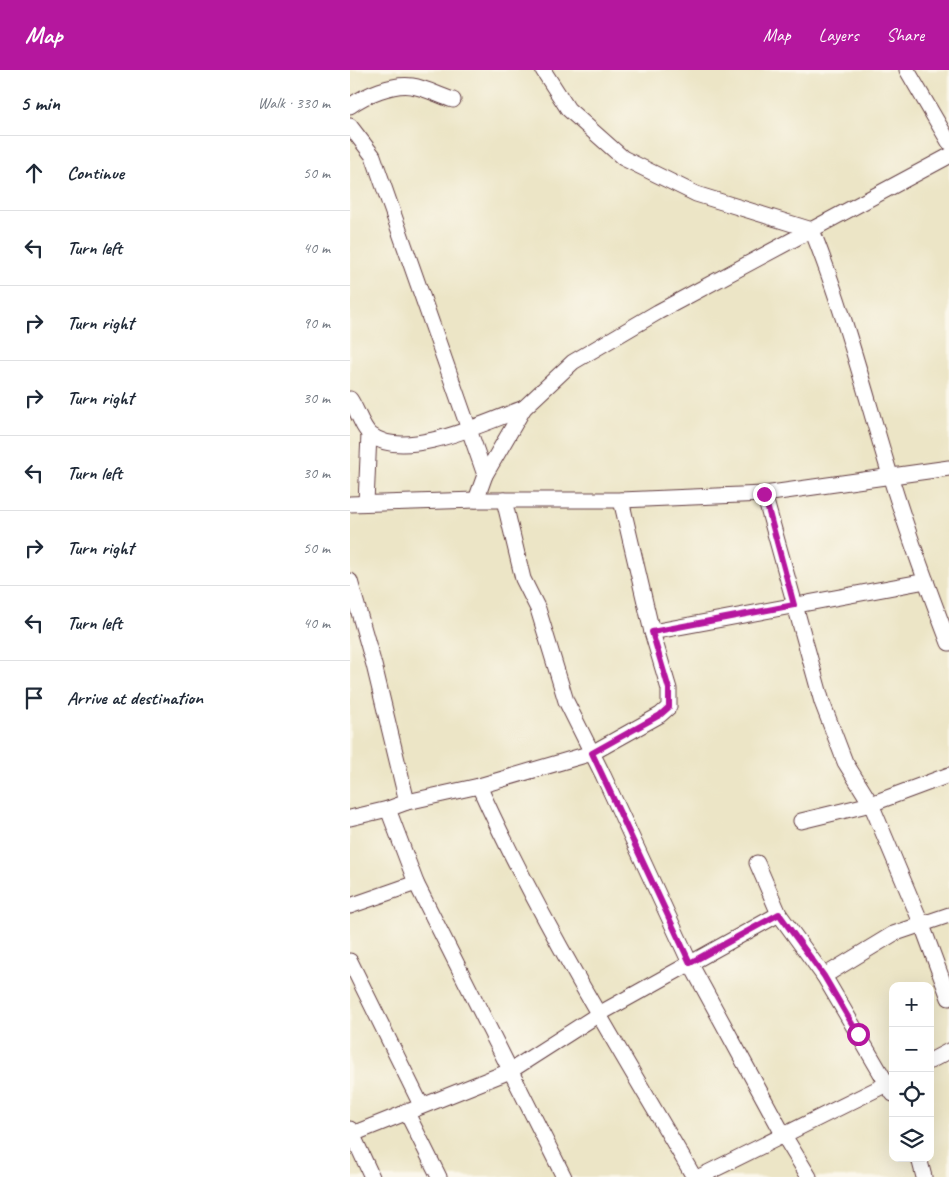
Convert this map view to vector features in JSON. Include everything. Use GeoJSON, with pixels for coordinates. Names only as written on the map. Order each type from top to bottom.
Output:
{"type":"FeatureCollection","features":[{"type":"Feature","properties":{"kind":"street"},"geometry":{"type":"LineString","coordinates":[[543,70],[568,109],[624,158],[696,194],[812,230]]}},
{"type":"Feature","properties":{"kind":"street"},"geometry":{"type":"LineString","coordinates":[[907,70],[949,142]]}},
{"type":"Feature","properties":{"kind":"street"},"geometry":{"type":"LineString","coordinates":[[350,106],[359,100],[388,89],[412,86],[453,100]]}},
{"type":"Feature","properties":{"kind":"street"},"geometry":{"type":"LineString","coordinates":[[350,126],[373,156],[470,427],[485,475]]}},
{"type":"Feature","properties":{"kind":"street"},"geometry":{"type":"LineString","coordinates":[[476,500],[485,475],[524,408],[573,362],[658,312],[949,156]]}},
{"type":"Feature","properties":{"kind":"street"},"geometry":{"type":"LineString","coordinates":[[812,230],[829,273],[890,476],[949,643]]}},
{"type":"Feature","properties":{"kind":"street"},"geometry":{"type":"LineString","coordinates":[[350,398],[369,434],[366,503]]}},
{"type":"Feature","properties":{"kind":"street"},"geometry":{"type":"LineString","coordinates":[[369,434],[382,442],[403,444],[438,439],[524,408]]}},
{"type":"Feature","properties":{"kind":"street"},"geometry":{"type":"LineString","coordinates":[[350,504],[476,500],[621,500],[764,494],[949,468]]}},
{"type":"Feature","properties":{"kind":"street"},"geometry":{"type":"LineString","coordinates":[[764,494],[822,702],[842,753],[871,804],[922,925],[949,998]]}},
{"type":"Feature","properties":{"kind":"street"},"geometry":{"type":"LineString","coordinates":[[504,500],[523,580],[538,609],[566,701],[690,963],[783,1134],[809,1177]]}},
{"type":"Feature","properties":{"kind":"street"},"geometry":{"type":"LineString","coordinates":[[350,818],[388,809],[407,802],[479,786],[592,753],[660,715],[669,707],[669,689],[652,632],[621,500]]}},
{"type":"Feature","properties":{"kind":"street"},"geometry":{"type":"LineString","coordinates":[[350,581],[374,665],[407,802]]}},
{"type":"Feature","properties":{"kind":"street"},"geometry":{"type":"LineString","coordinates":[[652,632],[926,581]]}},
{"type":"Feature","properties":{"kind":"street"},"geometry":{"type":"LineString","coordinates":[[801,821],[871,804],[949,775]]}},
{"type":"Feature","properties":{"kind":"street"},"geometry":{"type":"LineString","coordinates":[[479,786],[500,833],[553,935],[694,1177]]}},
{"type":"Feature","properties":{"kind":"street"},"geometry":{"type":"LineString","coordinates":[[388,809],[416,883],[564,1177]]}},
{"type":"Feature","properties":{"kind":"street"},"geometry":{"type":"LineString","coordinates":[[757,863],[779,914],[824,976],[889,1083]]}},
{"type":"Feature","properties":{"kind":"street"},"geometry":{"type":"LineString","coordinates":[[350,906],[416,883]]}},
{"type":"Feature","properties":{"kind":"street"},"geometry":{"type":"LineString","coordinates":[[372,1177],[351,1133],[510,1071],[599,1014],[779,914]]}},
{"type":"Feature","properties":{"kind":"street"},"geometry":{"type":"LineString","coordinates":[[824,976],[893,934],[949,916]]}},
{"type":"Feature","properties":{"kind":"street"},"geometry":{"type":"LineString","coordinates":[[350,961],[421,1105]]}},
{"type":"Feature","properties":{"kind":"street"},"geometry":{"type":"LineString","coordinates":[[934,1059],[949,1051]]}},
{"type":"Feature","properties":{"kind":"street"},"geometry":{"type":"LineString","coordinates":[[699,1177],[783,1134],[889,1087]]}},
{"type":"Feature","properties":{"kind":"street"},"geometry":{"type":"LineString","coordinates":[[406,1111],[439,1177]]}},
{"type":"Feature","properties":{"kind":"street"},"geometry":{"type":"LineString","coordinates":[[920,1162],[924,1177]]}},
{"type":"Feature","properties":{"kind":"route"},"geometry":{"type":"LineString","coordinates":[[764,494],[794,605],[652,632],[669,689],[669,707],[660,715],[592,753],[690,963],[779,914],[824,976],[858,1034]]}}]}
